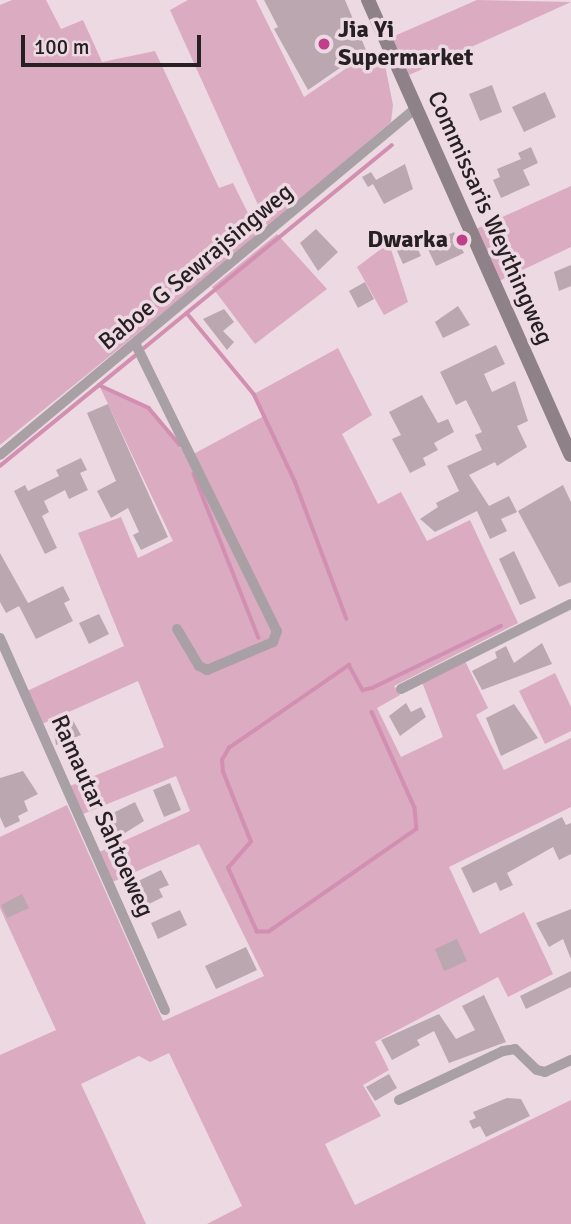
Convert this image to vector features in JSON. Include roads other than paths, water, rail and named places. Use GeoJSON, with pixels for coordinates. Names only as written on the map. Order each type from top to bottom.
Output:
{"type":"FeatureCollection","features":[{"type":"Feature","properties":{"kind":"main road","name":"Commissaris Weythingweg"},"geometry":{"type":"LineString","coordinates":[[368,0],[571,456]]}},
{"type":"Feature","properties":{"kind":"street","name":"Baboe G Sewrajsingweg"},"geometry":{"type":"LineString","coordinates":[[0,455],[136,345],[416,108]]}},
{"type":"Feature","properties":{"kind":"street"},"geometry":{"type":"LineString","coordinates":[[136,345],[277,631],[272,642],[207,670],[199,666],[177,629]]}},
{"type":"Feature","properties":{"kind":"street"},"geometry":{"type":"LineString","coordinates":[[401,689],[571,604]]}},
{"type":"Feature","properties":{"kind":"street","name":"Ramautar Sahtoeweg"},"geometry":{"type":"LineString","coordinates":[[0,638],[165,1010]]}},
{"type":"Feature","properties":{"kind":"street"},"geometry":{"type":"LineString","coordinates":[[399,1100],[503,1051],[515,1049],[537,1070],[545,1072],[571,1060]]}},
{"type":"Feature","properties":{"kind":"waterway"},"geometry":{"type":"LineString","coordinates":[[144,348],[392,145]]}},
{"type":"Feature","properties":{"kind":"waterway"},"geometry":{"type":"LineString","coordinates":[[187,313],[254,394],[295,481],[347,619]]}},
{"type":"Feature","properties":{"kind":"waterway"},"geometry":{"type":"LineString","coordinates":[[0,466],[135,356]]}},
{"type":"Feature","properties":{"kind":"waterway"},"geometry":{"type":"LineString","coordinates":[[99,385],[149,408],[180,445]]}},
{"type":"Feature","properties":{"kind":"waterway"},"geometry":{"type":"LineString","coordinates":[[194,474],[259,638]]}},
{"type":"Feature","properties":{"kind":"waterway"},"geometry":{"type":"LineString","coordinates":[[372,712],[415,808],[417,829],[269,932],[257,932],[228,868],[251,842],[223,772],[222,760],[229,748],[349,665],[363,690],[372,688],[501,626]]}},
{"type":"Feature","properties":{"kind":"place","name":"Jia Yi Supermarket"},"geometry":{"type":"Point","coordinates":[324,44]}},
{"type":"Feature","properties":{"kind":"place","name":"Dwarka"},"geometry":{"type":"Point","coordinates":[462,240]}}]}
